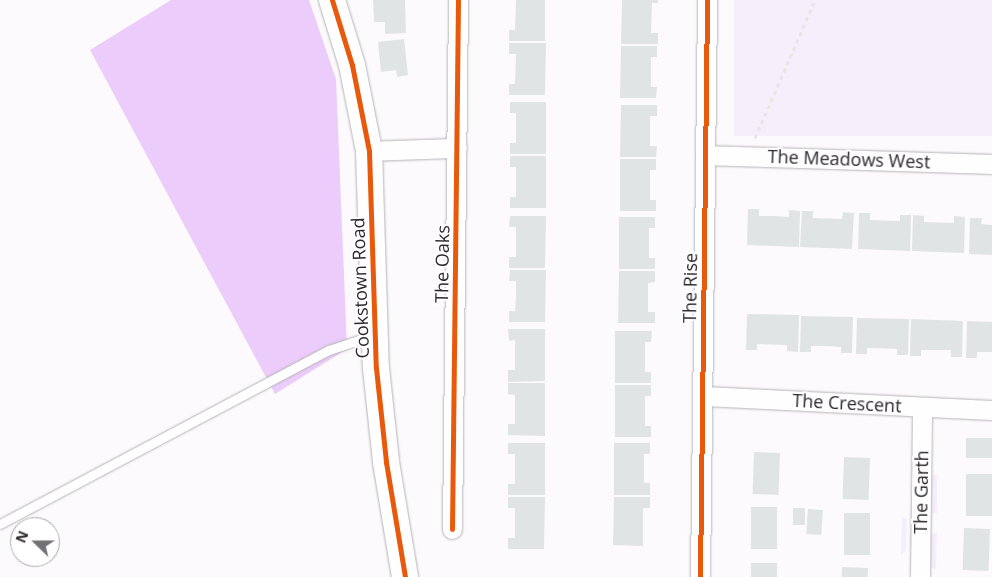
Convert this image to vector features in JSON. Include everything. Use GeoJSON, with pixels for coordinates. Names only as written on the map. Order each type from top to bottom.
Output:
{"type":"FeatureCollection","features":[{"type":"Feature","properties":{"kind":"street","name":"Cookstown Road"},"geometry":{"type":"LineString","coordinates":[[332,0],[352,65],[369,151],[375,334],[386,462],[405,577]]}},
{"type":"Feature","properties":{"kind":"street","name":"The Oaks"},"geometry":{"type":"LineString","coordinates":[[452,529],[458,0]]}},
{"type":"Feature","properties":{"kind":"street","name":"The Rise"},"geometry":{"type":"LineString","coordinates":[[700,577],[707,0]]}},
{"type":"Feature","properties":{"kind":"street"},"geometry":{"type":"LineString","coordinates":[[369,151],[457,148]]}},
{"type":"Feature","properties":{"kind":"street","name":"The Meadows West"},"geometry":{"type":"LineString","coordinates":[[705,155],[992,164]]}},
{"type":"Feature","properties":{"kind":"street","name":"The Crescent"},"geometry":{"type":"LineString","coordinates":[[702,396],[992,410]]}},
{"type":"Feature","properties":{"kind":"street","name":"The Garth"},"geometry":{"type":"LineString","coordinates":[[920,577],[922,407]]}},
{"type":"Feature","properties":{"kind":"lane"},"geometry":{"type":"LineString","coordinates":[[0,524],[329,350],[375,334]]}},
{"type":"Feature","properties":{"kind":"path"},"geometry":{"type":"LineString","coordinates":[[754,156],[755,135],[816,0]]}},
{"type":"Feature","properties":{"kind":"shaded area"},"geometry":{"type":"Polygon","coordinates":[[[171,0],[309,0],[336,79],[347,349],[275,394],[90,50],[171,0]]]}},
{"type":"Feature","properties":{"kind":"shaded area"},"geometry":{"type":"Polygon","coordinates":[[[734,0],[992,0],[992,136],[734,136],[734,0]]]}},
{"type":"Feature","properties":{"kind":"shaded area"},"geometry":{"type":"Polygon","coordinates":[[[930,475],[937,475],[937,513],[930,513],[930,475]]]}},
{"type":"Feature","properties":{"kind":"shaded area"},"geometry":{"type":"Polygon","coordinates":[[[902,517],[907,519],[906,551],[901,555],[902,517]]]}},
{"type":"Feature","properties":{"kind":"shaded area"},"geometry":{"type":"Polygon","coordinates":[[[937,532],[936,570],[931,567],[931,535],[937,532]]]}},
{"type":"Feature","properties":{"kind":"building"},"geometry":{"type":"Polygon","coordinates":[[[373,0],[405,0],[406,33],[385,34],[385,22],[374,22],[373,0]]]}},
{"type":"Feature","properties":{"kind":"building"},"geometry":{"type":"Polygon","coordinates":[[[516,0],[545,0],[545,41],[509,41],[509,30],[515,30],[516,0]]]}},
{"type":"Feature","properties":{"kind":"building"},"geometry":{"type":"Polygon","coordinates":[[[622,0],[658,0],[658,3],[652,3],[651,33],[658,33],[658,44],[621,44],[622,0]]]}},
{"type":"Feature","properties":{"kind":"building"},"geometry":{"type":"Polygon","coordinates":[[[404,39],[408,75],[397,77],[396,70],[381,72],[378,42],[404,39]]]}},
{"type":"Feature","properties":{"kind":"building"},"geometry":{"type":"Polygon","coordinates":[[[509,43],[546,43],[545,95],[509,95],[509,84],[515,84],[516,54],[509,54],[509,43]]]}},
{"type":"Feature","properties":{"kind":"building"},"geometry":{"type":"Polygon","coordinates":[[[621,46],[657,46],[657,57],[651,57],[651,87],[657,87],[656,98],[620,98],[621,46]]]}},
{"type":"Feature","properties":{"kind":"building"},"geometry":{"type":"Polygon","coordinates":[[[510,102],[546,102],[546,154],[510,154],[510,143],[516,143],[516,113],[510,113],[510,102]]]}},
{"type":"Feature","properties":{"kind":"building"},"geometry":{"type":"Polygon","coordinates":[[[621,105],[657,105],[657,116],[650,116],[650,146],[657,146],[656,157],[620,157],[621,105]]]}},
{"type":"Feature","properties":{"kind":"building"},"geometry":{"type":"Polygon","coordinates":[[[510,156],[546,156],[546,208],[510,208],[510,197],[516,197],[516,167],[510,167],[510,156]]]}},
{"type":"Feature","properties":{"kind":"building"},"geometry":{"type":"Polygon","coordinates":[[[620,159],[656,159],[656,170],[650,170],[650,200],[656,200],[656,211],[620,211],[620,159]]]}},
{"type":"Feature","properties":{"kind":"building"},"geometry":{"type":"Polygon","coordinates":[[[748,209],[759,209],[759,216],[789,217],[789,210],[800,211],[799,247],[747,245],[748,209]]]}},
{"type":"Feature","properties":{"kind":"building"},"geometry":{"type":"Polygon","coordinates":[[[802,211],[813,211],[813,218],[842,219],[843,212],[854,213],[852,249],[800,247],[802,211]]]}},
{"type":"Feature","properties":{"kind":"building"},"geometry":{"type":"Polygon","coordinates":[[[859,213],[870,213],[870,220],[900,221],[900,215],[911,215],[910,251],[858,249],[859,213]]]}},
{"type":"Feature","properties":{"kind":"building"},"geometry":{"type":"Polygon","coordinates":[[[913,215],[924,216],[924,222],[954,223],[954,216],[965,217],[964,253],[912,251],[913,215]]]}},
{"type":"Feature","properties":{"kind":"building"},"geometry":{"type":"Polygon","coordinates":[[[510,216],[546,216],[545,268],[509,268],[509,257],[516,257],[516,227],[509,227],[510,216]]]}},
{"type":"Feature","properties":{"kind":"building"},"geometry":{"type":"Polygon","coordinates":[[[619,217],[655,217],[655,228],[649,228],[649,258],[655,258],[655,269],[619,269],[619,217]]]}},
{"type":"Feature","properties":{"kind":"building"},"geometry":{"type":"Polygon","coordinates":[[[970,218],[982,218],[981,224],[992,225],[992,255],[969,254],[970,218]]]}},
{"type":"Feature","properties":{"kind":"building"},"geometry":{"type":"Polygon","coordinates":[[[510,270],[546,270],[545,322],[509,322],[509,311],[515,311],[516,296],[516,281],[509,281],[510,270]]]}},
{"type":"Feature","properties":{"kind":"building"},"geometry":{"type":"Polygon","coordinates":[[[619,271],[655,271],[655,282],[648,283],[648,312],[655,312],[655,323],[618,323],[619,271]]]}},
{"type":"Feature","properties":{"kind":"building"},"geometry":{"type":"Polygon","coordinates":[[[747,314],[799,315],[798,352],[787,351],[787,345],[757,344],[757,350],[746,350],[747,314]]]}},
{"type":"Feature","properties":{"kind":"building"},"geometry":{"type":"Polygon","coordinates":[[[801,316],[853,317],[852,353],[841,353],[841,347],[826,346],[811,346],[811,352],[800,352],[801,316]]]}},
{"type":"Feature","properties":{"kind":"building"},"geometry":{"type":"Polygon","coordinates":[[[857,318],[909,319],[908,355],[897,355],[897,349],[867,348],[867,354],[856,354],[857,318]]]}},
{"type":"Feature","properties":{"kind":"building"},"geometry":{"type":"Polygon","coordinates":[[[911,319],[963,321],[962,357],[951,357],[951,350],[921,350],[921,356],[910,356],[911,319]]]}},
{"type":"Feature","properties":{"kind":"building"},"geometry":{"type":"Polygon","coordinates":[[[967,321],[992,322],[992,352],[977,352],[977,358],[966,358],[967,321]]]}},
{"type":"Feature","properties":{"kind":"building"},"geometry":{"type":"Polygon","coordinates":[[[508,329],[545,329],[545,381],[508,382],[508,370],[515,370],[515,340],[509,341],[508,329]]]}},
{"type":"Feature","properties":{"kind":"building"},"geometry":{"type":"Polygon","coordinates":[[[615,331],[652,331],[651,342],[645,342],[645,372],[651,372],[651,383],[615,383],[615,331]]]}},
{"type":"Feature","properties":{"kind":"building"},"geometry":{"type":"Polygon","coordinates":[[[508,383],[545,383],[545,436],[508,435],[508,424],[515,424],[515,395],[508,394],[508,383]]]}},
{"type":"Feature","properties":{"kind":"building"},"geometry":{"type":"Polygon","coordinates":[[[615,385],[651,385],[651,396],[645,396],[645,426],[651,426],[651,437],[615,437],[615,385]]]}},
{"type":"Feature","properties":{"kind":"building"},"geometry":{"type":"Polygon","coordinates":[[[966,438],[992,438],[992,458],[966,458],[966,438]]]}},
{"type":"Feature","properties":{"kind":"building"},"geometry":{"type":"Polygon","coordinates":[[[508,443],[545,443],[545,495],[508,495],[508,484],[515,484],[515,454],[508,454],[508,443]]]}},
{"type":"Feature","properties":{"kind":"building"},"geometry":{"type":"Polygon","coordinates":[[[614,443],[650,443],[650,454],[644,454],[644,483],[650,483],[650,495],[614,495],[614,443]]]}},
{"type":"Feature","properties":{"kind":"building"},"geometry":{"type":"Polygon","coordinates":[[[754,452],[780,453],[779,495],[753,494],[754,452]]]}},
{"type":"Feature","properties":{"kind":"building"},"geometry":{"type":"Polygon","coordinates":[[[844,457],[870,458],[869,500],[843,499],[844,457]]]}},
{"type":"Feature","properties":{"kind":"building"},"geometry":{"type":"Polygon","coordinates":[[[966,474],[992,474],[992,516],[966,516],[966,474]]]}},
{"type":"Feature","properties":{"kind":"building"},"geometry":{"type":"Polygon","coordinates":[[[508,497],[545,497],[544,549],[508,549],[508,538],[515,538],[515,508],[508,508],[508,497]]]}},
{"type":"Feature","properties":{"kind":"building"},"geometry":{"type":"Polygon","coordinates":[[[614,497],[650,497],[650,508],[643,508],[643,546],[613,545],[614,497]]]}},
{"type":"Feature","properties":{"kind":"building"},"geometry":{"type":"Polygon","coordinates":[[[751,507],[777,507],[777,549],[751,549],[751,507]]]}},
{"type":"Feature","properties":{"kind":"building"},"geometry":{"type":"Polygon","coordinates":[[[793,508],[805,508],[805,525],[793,525],[793,508]]]}},
{"type":"Feature","properties":{"kind":"building"},"geometry":{"type":"Polygon","coordinates":[[[808,509],[823,510],[821,535],[806,534],[808,509]]]}},
{"type":"Feature","properties":{"kind":"building"},"geometry":{"type":"Polygon","coordinates":[[[844,513],[870,513],[870,555],[844,555],[844,513]]]}},
{"type":"Feature","properties":{"kind":"building"},"geometry":{"type":"Polygon","coordinates":[[[964,528],[990,529],[989,571],[963,570],[964,528]]]}},
{"type":"Feature","properties":{"kind":"building"},"geometry":{"type":"Polygon","coordinates":[[[751,563],[777,563],[777,577],[751,577],[751,563]]]}},
{"type":"Feature","properties":{"kind":"building"},"geometry":{"type":"Polygon","coordinates":[[[842,567],[868,568],[868,577],[842,577],[842,567]]]}},
{"type":"Feature","properties":{"kind":"cycle path"},"geometry":{"type":"LineString","coordinates":[[332,0],[352,65],[369,151],[376,368],[386,462],[405,577]]}},
{"type":"Feature","properties":{"kind":"cycle path"},"geometry":{"type":"LineString","coordinates":[[452,529],[458,0]]}},
{"type":"Feature","properties":{"kind":"cycle path"},"geometry":{"type":"LineString","coordinates":[[700,577],[707,0]]}}]}
